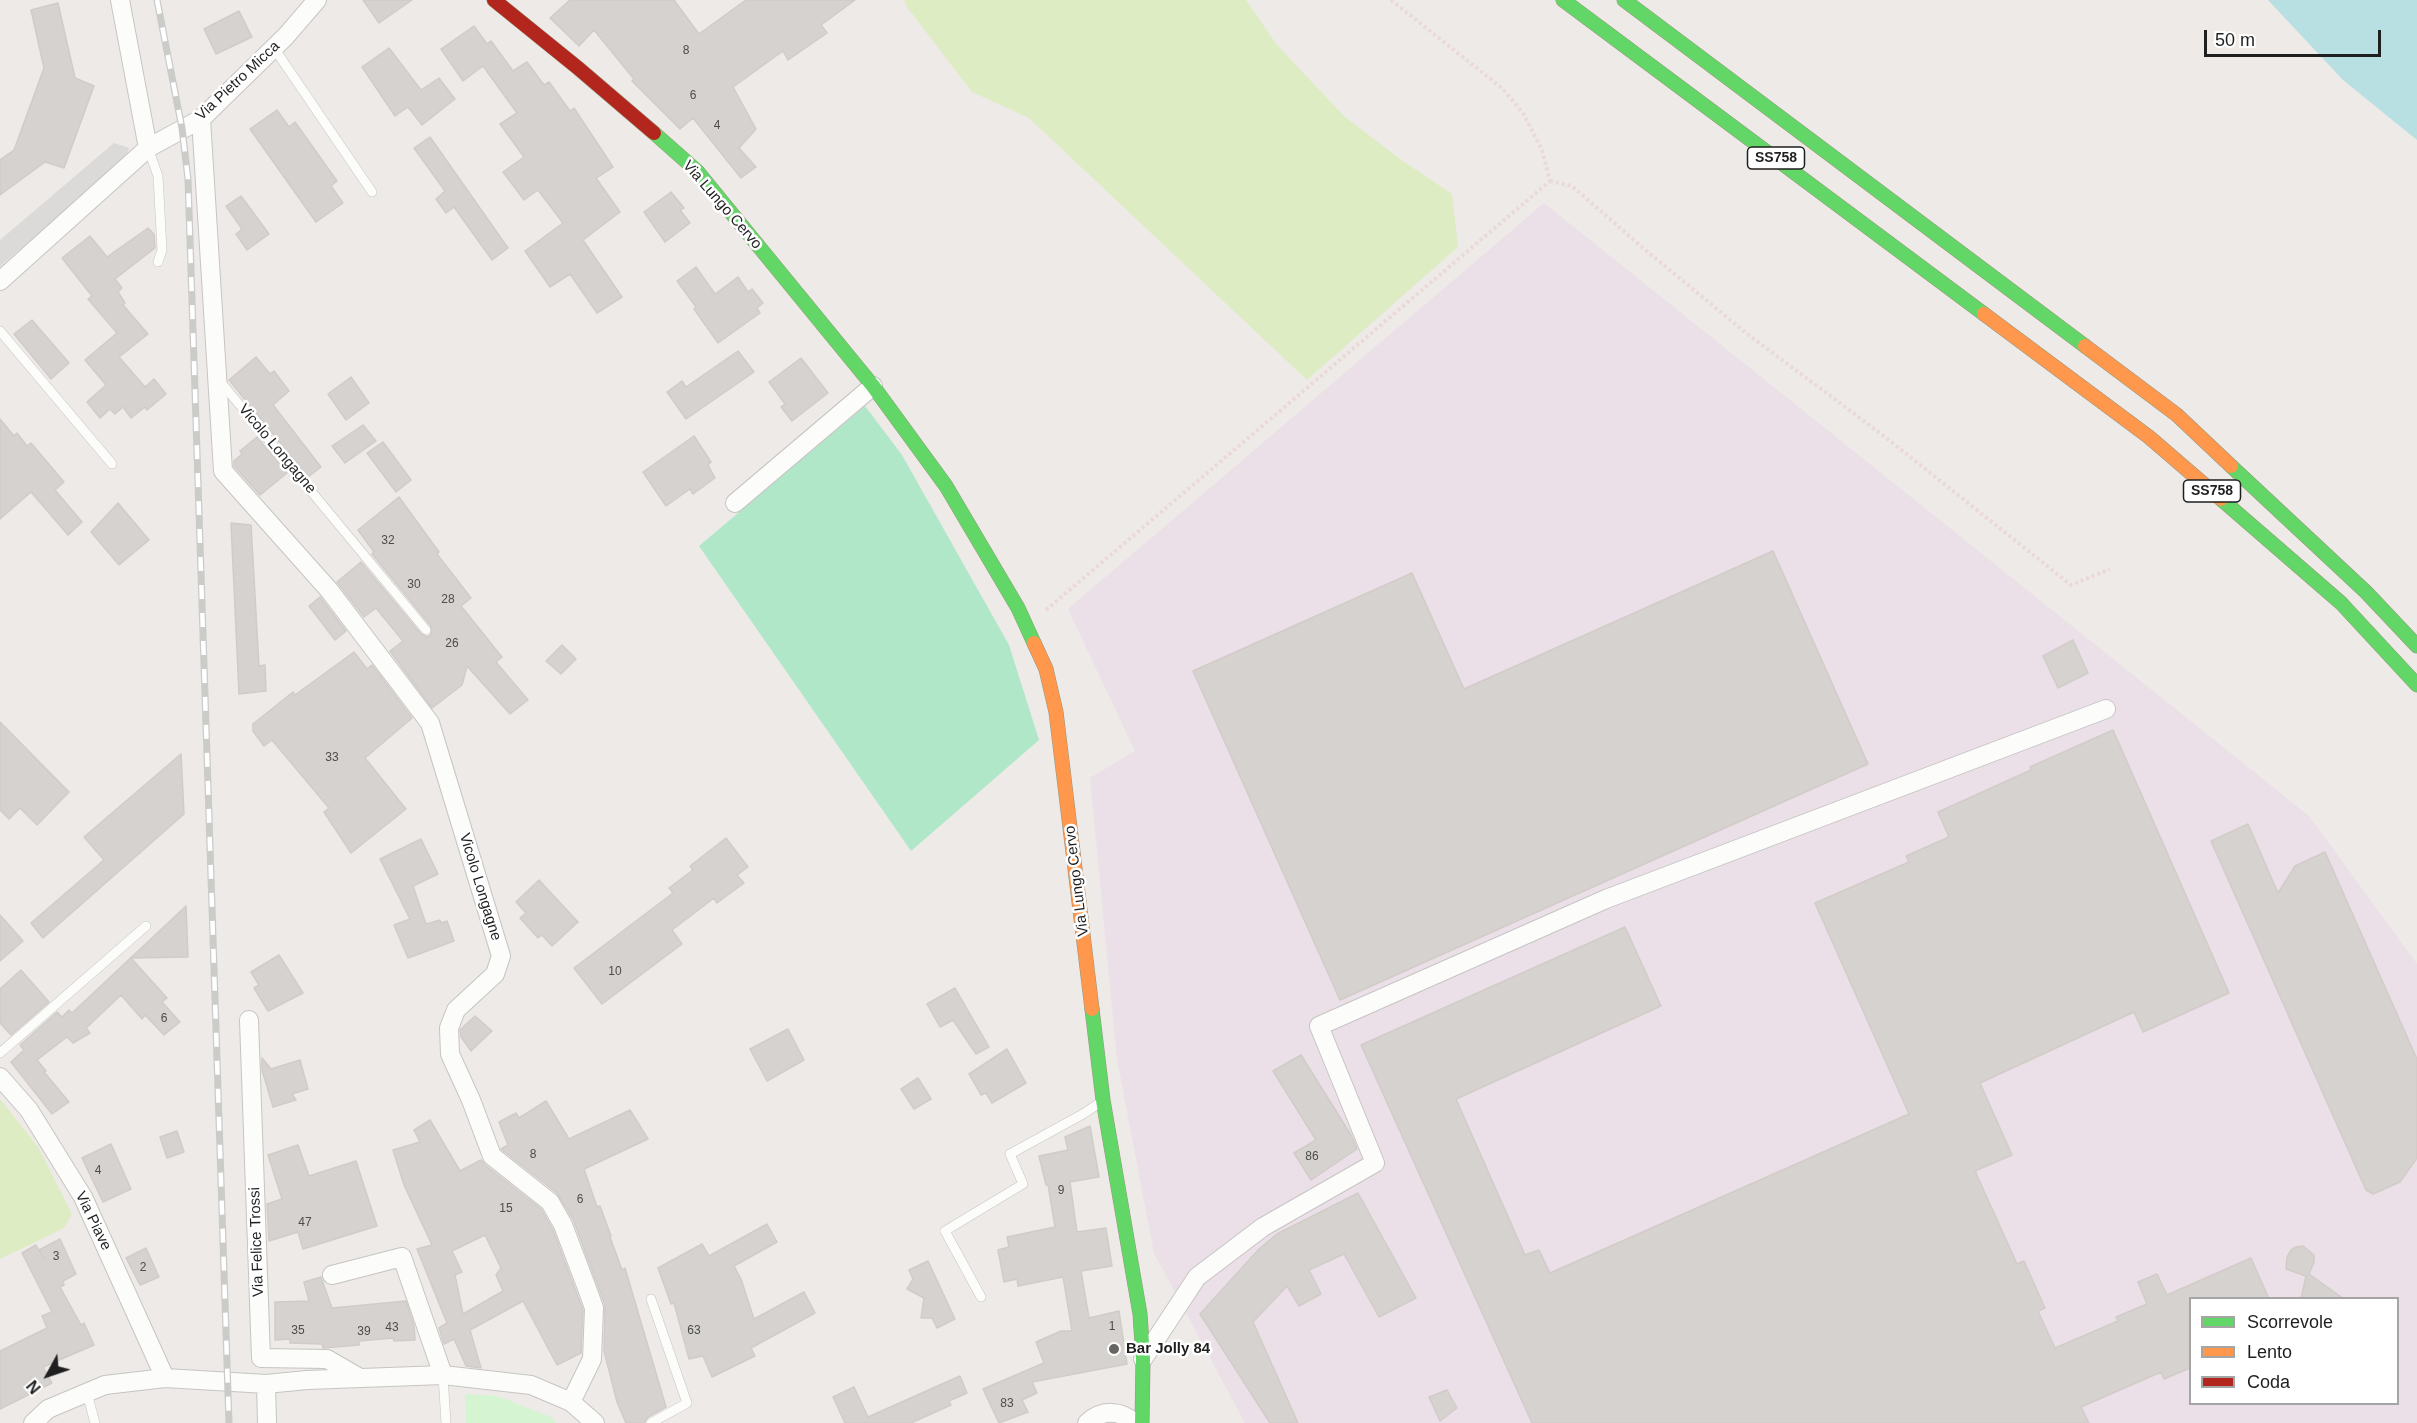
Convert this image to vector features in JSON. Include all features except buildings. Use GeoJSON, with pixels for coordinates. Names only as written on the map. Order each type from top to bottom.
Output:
{"type":"FeatureCollection","features":[{"type":"Feature","properties":{"kind":"main road","name":"Via Lungo Cervo"},"geometry":{"type":"LineString","coordinates":[[494,0],[578,68],[697,171],[873,386],[946,486],[1028,626],[1046,669],[1056,712],[1103,1100],[1140,1314],[1143,1359],[1142,1423]]}},
{"type":"Feature","properties":{"kind":"main road","name":"SS758"},"geometry":{"type":"LineString","coordinates":[[1563,0],[2149,437],[2341,603],[2417,685]]}},
{"type":"Feature","properties":{"kind":"main road","name":"SS758"},"geometry":{"type":"LineString","coordinates":[[1624,0],[2177,415],[2366,592],[2417,646]]}},
{"type":"Feature","properties":{"kind":"street"},"geometry":{"type":"LineString","coordinates":[[120,0],[148,148]]}},
{"type":"Feature","properties":{"kind":"street","name":"Via Pietro Micca"},"geometry":{"type":"LineString","coordinates":[[0,281],[148,148],[201,120],[274,48],[317,0]]}},
{"type":"Feature","properties":{"kind":"street","name":"Vicolo Longagne"},"geometry":{"type":"LineString","coordinates":[[201,120],[223,471],[329,590],[430,723],[501,956],[495,974],[456,1010],[449,1028],[450,1054],[478,1117],[492,1156],[550,1202],[563,1225],[594,1308],[592,1359],[571,1402]]}},
{"type":"Feature","properties":{"kind":"street"},"geometry":{"type":"LineString","coordinates":[[735,503],[873,386]]}},
{"type":"Feature","properties":{"kind":"street"},"geometry":{"type":"LineString","coordinates":[[1143,1359],[1197,1277],[1263,1227],[1375,1163],[1319,1026],[1606,899],[2106,710]]}},
{"type":"Feature","properties":{"kind":"street","name":"Via Felice Trossi"},"geometry":{"type":"LineString","coordinates":[[249,1020],[261,1358],[327,1359],[362,1379]]}},
{"type":"Feature","properties":{"kind":"street","name":"Via Piave"},"geometry":{"type":"LineString","coordinates":[[0,1077],[29,1110],[82,1197],[165,1378]]}},
{"type":"Feature","properties":{"kind":"street"},"geometry":{"type":"LineString","coordinates":[[332,1275],[402,1257],[443,1375]]}},
{"type":"Feature","properties":{"kind":"street"},"geometry":{"type":"LineString","coordinates":[[33,1423],[48,1409],[105,1384],[165,1378],[266,1384],[307,1380],[443,1375],[531,1385],[571,1402],[596,1423]]}},
{"type":"Feature","properties":{"kind":"street"},"geometry":{"type":"LineString","coordinates":[[266,1384],[267,1423]]}},
{"type":"Feature","properties":{"kind":"street"},"geometry":{"type":"LineString","coordinates":[[1095,1418],[1143,1391]]}},
{"type":"Feature","properties":{"kind":"street"},"geometry":{"type":"LineString","coordinates":[[1095,1418],[1122,1414],[1135,1423]]}},
{"type":"Feature","properties":{"kind":"lane"},"geometry":{"type":"LineString","coordinates":[[274,48],[372,192]]}},
{"type":"Feature","properties":{"kind":"lane"},"geometry":{"type":"LineString","coordinates":[[148,148],[158,176],[162,250],[158,262]]}},
{"type":"Feature","properties":{"kind":"lane"},"geometry":{"type":"LineString","coordinates":[[0,331],[112,464]]}},
{"type":"Feature","properties":{"kind":"lane","name":"Vicolo Longagne"},"geometry":{"type":"LineString","coordinates":[[219,379],[426,630]]}},
{"type":"Feature","properties":{"kind":"lane"},"geometry":{"type":"LineString","coordinates":[[0,1053],[146,926]]}},
{"type":"Feature","properties":{"kind":"lane"},"geometry":{"type":"LineString","coordinates":[[981,1298],[945,1231],[1023,1184],[1010,1154],[1083,1114],[1103,1100]]}},
{"type":"Feature","properties":{"kind":"lane"},"geometry":{"type":"LineString","coordinates":[[651,1299],[687,1404],[651,1423]]}},
{"type":"Feature","properties":{"kind":"lane"},"geometry":{"type":"LineString","coordinates":[[443,1375],[446,1423]]}},
{"type":"Feature","properties":{"kind":"lane"},"geometry":{"type":"LineString","coordinates":[[87,1393],[95,1423]]}},
{"type":"Feature","properties":{"kind":"path"},"geometry":{"type":"LineString","coordinates":[[1391,0],[1503,89],[1523,113],[1542,150],[1550,181]]}},
{"type":"Feature","properties":{"kind":"path"},"geometry":{"type":"LineString","coordinates":[[1550,181],[1572,186],[1746,333],[1880,433],[2071,585],[2110,569]]}},
{"type":"Feature","properties":{"kind":"path"},"geometry":{"type":"LineString","coordinates":[[1028,626],[1550,181]]}},
{"type":"Feature","properties":{"kind":"shaded area"},"geometry":{"type":"Polygon","coordinates":[[[114,143],[129,148],[124,161],[0,266],[0,240],[114,143]]]}},
{"type":"Feature","properties":{"kind":"shaded area"},"geometry":{"type":"Polygon","coordinates":[[[1544,203],[2309,816],[2417,964],[2417,1423],[1245,1423],[1154,1253],[1117,1059],[1090,778],[1135,751],[1068,609],[1544,203]]]}},
{"type":"Feature","properties":{"kind":"green space"},"geometry":{"type":"Polygon","coordinates":[[[904,0],[1246,0],[1277,45],[1345,117],[1403,161],[1452,194],[1458,247],[1307,380],[1029,118],[972,92],[904,0]]]}},
{"type":"Feature","properties":{"kind":"green space"},"geometry":{"type":"Polygon","coordinates":[[[865,406],[902,455],[1009,645],[1039,740],[911,851],[699,546],[865,406]]]}},
{"type":"Feature","properties":{"kind":"green space"},"geometry":{"type":"Polygon","coordinates":[[[0,1099],[38,1147],[72,1214],[64,1228],[0,1259],[0,1099]]]}},
{"type":"Feature","properties":{"kind":"green space"},"geometry":{"type":"Polygon","coordinates":[[[465,1394],[497,1396],[551,1417],[556,1423],[466,1423],[465,1394]]]}},
{"type":"Feature","properties":{"kind":"water"},"geometry":{"type":"Polygon","coordinates":[[[2268,0],[2417,0],[2417,140],[2343,80],[2268,0]]]}},
{"type":"Feature","properties":{"kind":"railway"},"geometry":{"type":"LineString","coordinates":[[157,0],[182,128],[188,179],[229,1423]]}},
{"type":"Feature","properties":{"kind":"traffic: fast"},"geometry":{"type":"LineString","coordinates":[[1563,0],[1984,314]]}},
{"type":"Feature","properties":{"kind":"traffic: fast"},"geometry":{"type":"LineString","coordinates":[[1624,0],[2085,346]]}},
{"type":"Feature","properties":{"kind":"traffic: fast"},"geometry":{"type":"LineString","coordinates":[[654,133],[697,171],[873,386],[946,486],[1018,608],[1034,643]]}},
{"type":"Feature","properties":{"kind":"traffic: fast"},"geometry":{"type":"LineString","coordinates":[[2231,466],[2366,592],[2417,646]]}},
{"type":"Feature","properties":{"kind":"traffic: fast"},"geometry":{"type":"LineString","coordinates":[[2221,499],[2341,603],[2417,685]]}},
{"type":"Feature","properties":{"kind":"traffic: fast"},"geometry":{"type":"LineString","coordinates":[[1092,1009],[1103,1100],[1140,1314],[1143,1359],[1142,1423]]}},
{"type":"Feature","properties":{"kind":"traffic: slow"},"geometry":{"type":"LineString","coordinates":[[1984,314],[2149,437],[2221,499]]}},
{"type":"Feature","properties":{"kind":"traffic: slow"},"geometry":{"type":"LineString","coordinates":[[2085,346],[2177,415],[2231,466]]}},
{"type":"Feature","properties":{"kind":"traffic: slow"},"geometry":{"type":"LineString","coordinates":[[1034,643],[1046,669],[1056,712],[1092,1009]]}},
{"type":"Feature","properties":{"kind":"traffic: jam"},"geometry":{"type":"LineString","coordinates":[[494,0],[654,133]]}},
{"type":"Feature","properties":{"kind":"place","name":"Bar Jolly 84"},"geometry":{"type":"Point","coordinates":[1114,1349]}}]}
